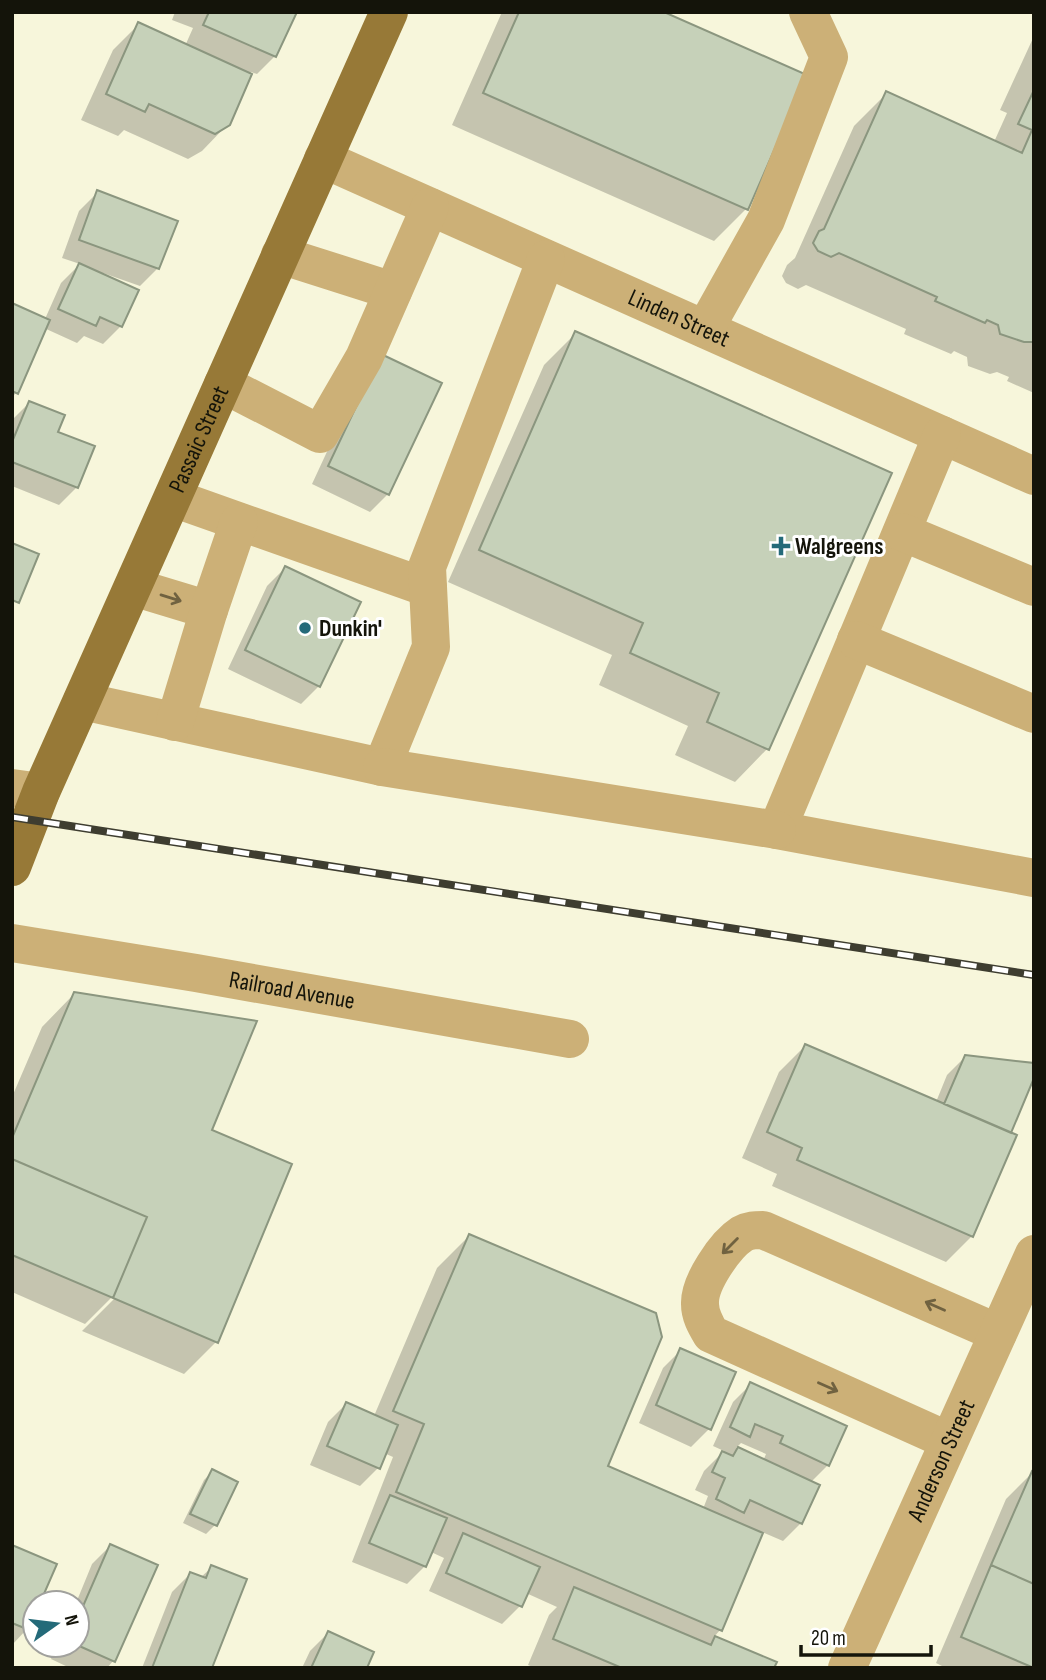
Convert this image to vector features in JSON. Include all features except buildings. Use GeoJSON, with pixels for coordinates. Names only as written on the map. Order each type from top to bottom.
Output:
{"type":"FeatureCollection","features":[{"type":"Feature","properties":{"kind":"main road","name":"Passaic Street"},"geometry":{"type":"LineString","coordinates":[[13,866],[27,790],[82,701],[389,12]]}},
{"type":"Feature","properties":{"kind":"street"},"geometry":{"type":"LineString","coordinates":[[705,329],[766,220],[829,57],[808,12]]}},
{"type":"Feature","properties":{"kind":"street","name":"Linden Street"},"geometry":{"type":"LineString","coordinates":[[323,159],[1034,476]]}},
{"type":"Feature","properties":{"kind":"street"},"geometry":{"type":"LineString","coordinates":[[223,384],[320,434],[364,358],[430,207]]}},
{"type":"Feature","properties":{"kind":"street"},"geometry":{"type":"LineString","coordinates":[[280,256],[393,291]]}},
{"type":"Feature","properties":{"kind":"street"},"geometry":{"type":"LineString","coordinates":[[382,767],[432,647],[427,568],[546,259]]}},
{"type":"Feature","properties":{"kind":"street"},"geometry":{"type":"LineString","coordinates":[[776,830],[942,435]]}},
{"type":"Feature","properties":{"kind":"street"},"geometry":{"type":"LineString","coordinates":[[173,498],[428,588]]}},
{"type":"Feature","properties":{"kind":"street"},"geometry":{"type":"LineString","coordinates":[[175,722],[239,522]]}},
{"type":"Feature","properties":{"kind":"street"},"geometry":{"type":"LineString","coordinates":[[902,532],[1034,587]]}},
{"type":"Feature","properties":{"kind":"street"},"geometry":{"type":"LineString","coordinates":[[133,587],[209,610]]}},
{"type":"Feature","properties":{"kind":"street"},"geometry":{"type":"LineString","coordinates":[[856,640],[1034,714]]}},
{"type":"Feature","properties":{"kind":"street"},"geometry":{"type":"LineString","coordinates":[[82,701],[382,767],[776,830],[1034,878]]}},
{"type":"Feature","properties":{"kind":"street","name":"Railroad Avenue"},"geometry":{"type":"LineString","coordinates":[[12,943],[570,1039]]}},
{"type":"Feature","properties":{"kind":"street"},"geometry":{"type":"LineString","coordinates":[[949,1441],[711,1334],[703,1321],[700,1301],[710,1275],[720,1256],[741,1235],[752,1230],[763,1230],[998,1333]]}},
{"type":"Feature","properties":{"kind":"street","name":"Anderson Street"},"geometry":{"type":"LineString","coordinates":[[847,1668],[1034,1254]]}},
{"type":"Feature","properties":{"kind":"railway"},"geometry":{"type":"LineString","coordinates":[[12,817],[1034,975]]}},
{"type":"Feature","properties":{"kind":"place","name":"Walgreens"},"geometry":{"type":"Point","coordinates":[781,546]}},
{"type":"Feature","properties":{"kind":"place","name":"Dunkin'"},"geometry":{"type":"Point","coordinates":[305,628]}}]}
